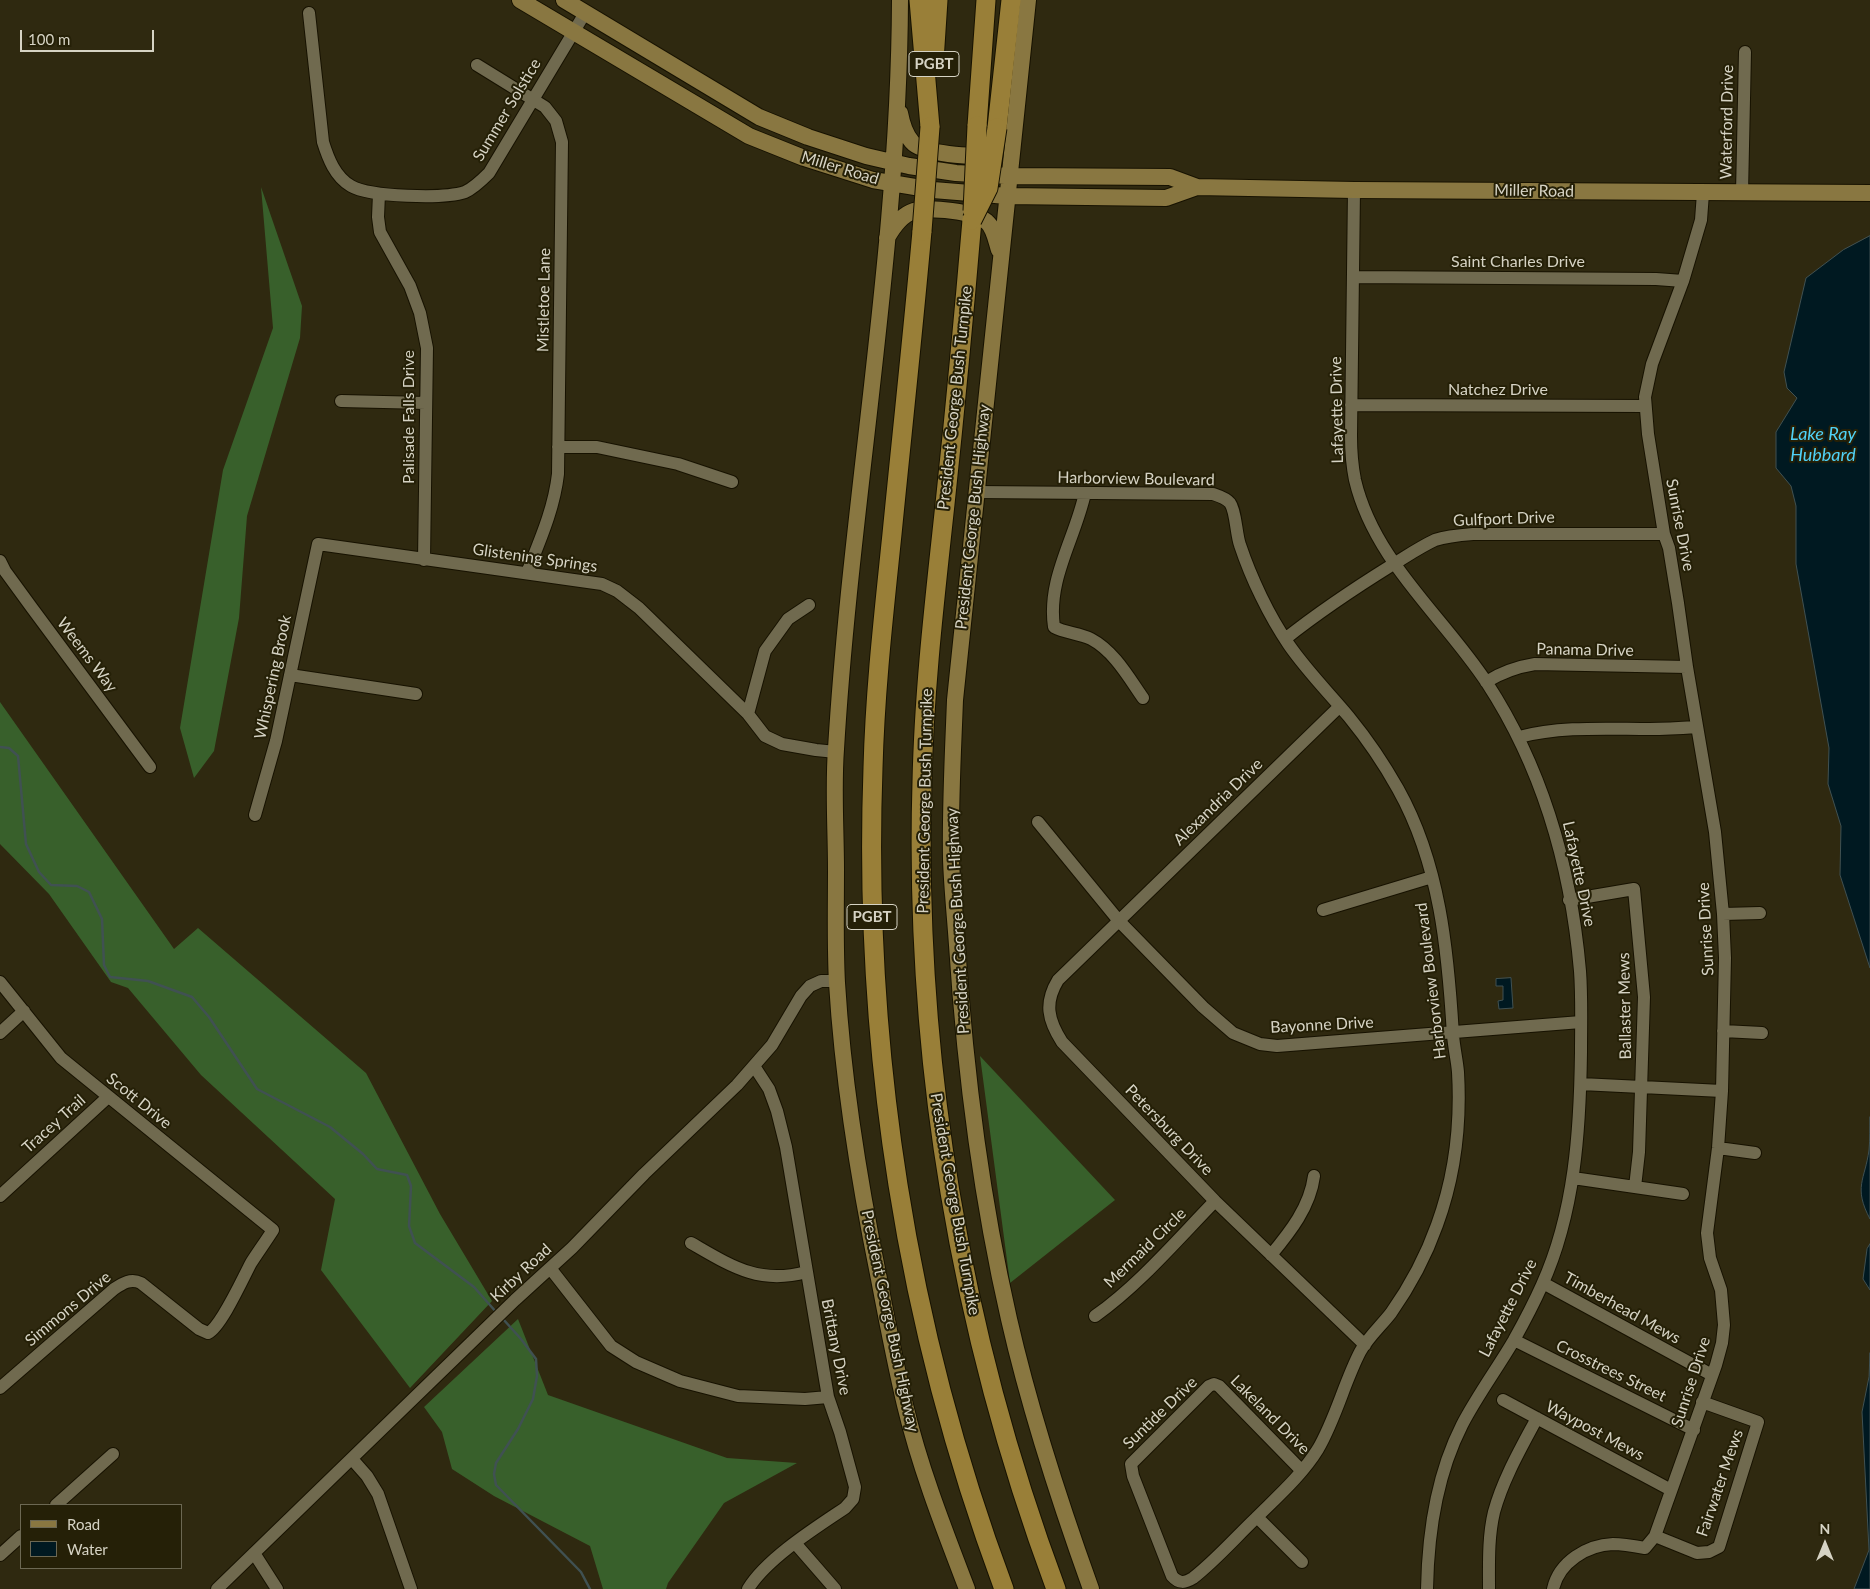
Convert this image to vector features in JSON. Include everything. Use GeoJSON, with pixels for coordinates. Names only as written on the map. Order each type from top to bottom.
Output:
{"type":"FeatureCollection","features":[{"type":"Feature","properties":{"kind":"highway"},"geometry":{"type":"LineString","coordinates":[[920,0],[930,127]]}},
{"type":"Feature","properties":{"kind":"highway","name":"PGBT"},"geometry":{"type":"LineString","coordinates":[[938,0],[922,231],[876,703],[871,825],[874,964],[880,1045],[890,1126],[904,1223],[917,1287],[954,1437],[975,1508],[1004,1589]]}},
{"type":"Feature","properties":{"kind":"highway","name":"President George Bush Turnpike"},"geometry":{"type":"LineString","coordinates":[[986,0],[971,228],[924,725],[920,846],[926,993],[941,1139],[970,1300],[1007,1441],[1026,1504],[1056,1589]]}},
{"type":"Feature","properties":{"kind":"highway"},"geometry":{"type":"LineString","coordinates":[[971,228],[988,188],[1006,126],[1011,0]]}},
{"type":"Feature","properties":{"kind":"main road","name":"Miller Road"},"geometry":{"type":"LineString","coordinates":[[520,0],[749,136],[804,158],[874,180],[933,190],[1007,196],[1166,198],[1197,187]]}},
{"type":"Feature","properties":{"kind":"main road","name":"Miller Road"},"geometry":{"type":"LineString","coordinates":[[564,0],[759,117],[808,137],[866,156],[956,173],[1009,176],[1170,177],[1197,187],[1354,190],[1870,193]]}},
{"type":"Feature","properties":{"kind":"main road","name":"President George Bush Highway"},"geometry":{"type":"LineString","coordinates":[[900,0],[898,101],[893,162],[879,320],[847,618],[836,752],[837,980],[844,1066],[855,1150],[906,1408],[927,1480],[967,1589]]}},
{"type":"Feature","properties":{"kind":"main road","name":"President George Bush Highway"},"geometry":{"type":"LineString","coordinates":[[1028,0],[1006,126],[1009,176],[955,700],[952,860],[962,1017],[971,1099],[989,1220],[1009,1318],[1036,1423],[1091,1589]]}},
{"type":"Feature","properties":{"kind":"main road"},"geometry":{"type":"LineString","coordinates":[[898,101],[903,128],[913,144],[936,152],[980,156],[994,152],[1004,144],[1006,126]]}},
{"type":"Feature","properties":{"kind":"main road"},"geometry":{"type":"LineString","coordinates":[[886,240],[893,226],[914,211],[956,212],[977,216],[988,222],[995,235],[1001,255]]}},
{"type":"Feature","properties":{"kind":"street","name":"Summer Solstice"},"geometry":{"type":"LineString","coordinates":[[309,12],[323,142],[328,158],[337,173],[351,186],[379,194],[452,195],[467,191],[489,173],[532,98],[585,13]]}},
{"type":"Feature","properties":{"kind":"street","name":"Waterford Drive"},"geometry":{"type":"LineString","coordinates":[[1742,193],[1745,52]]}},
{"type":"Feature","properties":{"kind":"street","name":"Mistletoe Lane"},"geometry":{"type":"LineString","coordinates":[[477,64],[545,107],[556,121],[562,142],[556,496],[527,573]]}},
{"type":"Feature","properties":{"kind":"street","name":"Lafayette Drive"},"geometry":{"type":"LineString","coordinates":[[1354,190],[1351,405],[1352,461],[1356,482],[1372,526],[1395,564],[1486,682],[1518,737],[1537,778],[1559,847],[1570,900],[1580,972],[1581,1084],[1573,1178],[1567,1208],[1543,1283],[1514,1340],[1480,1392],[1460,1428],[1445,1468],[1438,1489],[1430,1530],[1427,1589]]}},
{"type":"Feature","properties":{"kind":"street","name":"Sunrise Drive"},"geometry":{"type":"LineString","coordinates":[[1655,1536],[1712,1375],[1722,1343],[1724,1325],[1721,1290],[1710,1258],[1707,1233],[1718,1148],[1722,1091],[1725,958],[1723,914],[1715,832],[1687,667],[1674,576],[1669,548],[1664,534],[1644,406],[1647,382],[1652,364],[1702,220],[1703,193]]}},
{"type":"Feature","properties":{"kind":"street","name":"Palisade Falls Drive"},"geometry":{"type":"LineString","coordinates":[[379,194],[378,218],[380,232],[410,286],[420,313],[427,348],[424,560]]}},
{"type":"Feature","properties":{"kind":"street","name":"Saint Charles Drive"},"geometry":{"type":"LineString","coordinates":[[1354,277],[1656,279],[1682,281]]}},
{"type":"Feature","properties":{"kind":"street"},"geometry":{"type":"LineString","coordinates":[[341,401],[426,403]]}},
{"type":"Feature","properties":{"kind":"street","name":"Natchez Drive"},"geometry":{"type":"LineString","coordinates":[[1351,405],[1644,406]]}},
{"type":"Feature","properties":{"kind":"street"},"geometry":{"type":"LineString","coordinates":[[558,447],[597,447],[678,464],[732,482]]}},
{"type":"Feature","properties":{"kind":"street","name":"Harborview Boulevard"},"geometry":{"type":"LineString","coordinates":[[976,492],[1213,494],[1224,498],[1230,503],[1239,541],[1251,574],[1285,639],[1351,719],[1386,768],[1399,790],[1414,822],[1432,877],[1441,915],[1447,955],[1458,1067],[1459,1118],[1457,1144],[1446,1199],[1428,1249],[1390,1314],[1360,1352],[1320,1446],[1295,1479],[1257,1517],[1193,1578],[1186,1582],[1179,1582]]}},
{"type":"Feature","properties":{"kind":"street"},"geometry":{"type":"LineString","coordinates":[[1085,493],[1081,514],[1056,576],[1054,627],[1092,639],[1120,665],[1143,698]]}},
{"type":"Feature","properties":{"kind":"street","name":"Gulfport Drive"},"geometry":{"type":"LineString","coordinates":[[1285,639],[1341,598],[1415,550],[1454,535],[1535,532],[1664,534]]}},
{"type":"Feature","properties":{"kind":"street","name":"Glistening Springs"},"geometry":{"type":"LineString","coordinates":[[318,544],[602,584],[617,591],[639,608],[748,714],[765,736],[782,744],[836,752]]}},
{"type":"Feature","properties":{"kind":"street","name":"Whispering Brook"},"geometry":{"type":"LineString","coordinates":[[255,815],[276,740],[318,544]]}},
{"type":"Feature","properties":{"kind":"street","name":"Weems Way"},"geometry":{"type":"LineString","coordinates":[[0,561],[5,571],[150,767]]}},
{"type":"Feature","properties":{"kind":"street"},"geometry":{"type":"LineString","coordinates":[[748,714],[765,651],[788,619],[809,605]]}},
{"type":"Feature","properties":{"kind":"street","name":"Panama Drive"},"geometry":{"type":"LineString","coordinates":[[1486,682],[1501,672],[1515,667],[1535,664],[1687,667]]}},
{"type":"Feature","properties":{"kind":"street"},"geometry":{"type":"LineString","coordinates":[[290,675],[416,694]]}},
{"type":"Feature","properties":{"kind":"street","name":"Alexandria Drive"},"geometry":{"type":"LineString","coordinates":[[1119,921],[1340,707]]}},
{"type":"Feature","properties":{"kind":"street"},"geometry":{"type":"LineString","coordinates":[[1518,737],[1556,730],[1697,727]]}},
{"type":"Feature","properties":{"kind":"street","name":"Bayonne Drive"},"geometry":{"type":"LineString","coordinates":[[1038,822],[1119,921],[1173,977],[1233,1033],[1260,1044],[1276,1046],[1581,1022]]}},
{"type":"Feature","properties":{"kind":"street"},"geometry":{"type":"LineString","coordinates":[[1323,910],[1432,877]]}},
{"type":"Feature","properties":{"kind":"street","name":"Ballaster Mews"},"geometry":{"type":"LineString","coordinates":[[1570,900],[1634,889],[1644,998],[1639,1152],[1635,1187]]}},
{"type":"Feature","properties":{"kind":"street"},"geometry":{"type":"LineString","coordinates":[[1723,914],[1760,913]]}},
{"type":"Feature","properties":{"kind":"street","name":"Petersburg Drive"},"geometry":{"type":"LineString","coordinates":[[1119,921],[1058,980],[1050,992],[1049,1006],[1054,1029],[1062,1042],[1215,1201],[1365,1345]]}},
{"type":"Feature","properties":{"kind":"street","name":"Kirby Road"},"geometry":{"type":"LineString","coordinates":[[217,1589],[479,1334],[572,1248],[754,1066],[772,1045],[801,996],[810,986],[821,981],[837,980]]}},
{"type":"Feature","properties":{"kind":"street","name":"Scott Drive"},"geometry":{"type":"LineString","coordinates":[[0,982],[61,1058],[273,1230]]}},
{"type":"Feature","properties":{"kind":"street"},"geometry":{"type":"LineString","coordinates":[[0,1033],[24,1011]]}},
{"type":"Feature","properties":{"kind":"street"},"geometry":{"type":"LineString","coordinates":[[1723,1031],[1762,1032]]}},
{"type":"Feature","properties":{"kind":"street","name":"Brittany Drive"},"geometry":{"type":"LineString","coordinates":[[748,1589],[763,1571],[796,1543],[845,1508],[852,1499],[855,1487],[828,1397],[786,1147],[769,1089],[754,1066]]}},
{"type":"Feature","properties":{"kind":"street"},"geometry":{"type":"LineString","coordinates":[[1581,1084],[1722,1091]]}},
{"type":"Feature","properties":{"kind":"street","name":"Tracey Trail"},"geometry":{"type":"LineString","coordinates":[[0,1196],[108,1097]]}},
{"type":"Feature","properties":{"kind":"street"},"geometry":{"type":"LineString","coordinates":[[1718,1148],[1755,1153]]}},
{"type":"Feature","properties":{"kind":"street"},"geometry":{"type":"LineString","coordinates":[[1271,1255],[1301,1214],[1312,1189],[1314,1176]]}},
{"type":"Feature","properties":{"kind":"street"},"geometry":{"type":"LineString","coordinates":[[1573,1178],[1683,1194]]}},
{"type":"Feature","properties":{"kind":"street","name":"Mermaid Circle"},"geometry":{"type":"LineString","coordinates":[[1094,1316],[1119,1296],[1168,1250],[1215,1201]]}},
{"type":"Feature","properties":{"kind":"street","name":"Simmons Drive"},"geometry":{"type":"LineString","coordinates":[[0,1388],[114,1288],[127,1281],[137,1280],[199,1329],[208,1333],[212,1331],[273,1230]]}},
{"type":"Feature","properties":{"kind":"street"},"geometry":{"type":"LineString","coordinates":[[691,1243],[730,1266],[750,1274],[779,1277],[806,1272]]}},
{"type":"Feature","properties":{"kind":"street"},"geometry":{"type":"LineString","coordinates":[[550,1268],[611,1346],[636,1362],[680,1381],[738,1396],[805,1399],[828,1397]]}},
{"type":"Feature","properties":{"kind":"street","name":"Timberhead Mews"},"geometry":{"type":"LineString","coordinates":[[1543,1283],[1712,1375]]}},
{"type":"Feature","properties":{"kind":"street","name":"Crosstrees Street"},"geometry":{"type":"LineString","coordinates":[[1514,1340],[1694,1430]]}},
{"type":"Feature","properties":{"kind":"street","name":"Lakeland Drive"},"geometry":{"type":"LineString","coordinates":[[1214,1384],[1219,1386],[1301,1470]]}},
{"type":"Feature","properties":{"kind":"street","name":"Suntide Drive"},"geometry":{"type":"LineString","coordinates":[[1179,1582],[1172,1576],[1131,1464],[1214,1384]]}},
{"type":"Feature","properties":{"kind":"street","name":"Waypost Mews"},"geometry":{"type":"LineString","coordinates":[[1503,1400],[1671,1490]]}},
{"type":"Feature","properties":{"kind":"street","name":"Fairwater Mews"},"geometry":{"type":"LineString","coordinates":[[1655,1536],[1697,1553],[1710,1552],[1719,1547],[1758,1422],[1702,1402]]}},
{"type":"Feature","properties":{"kind":"street"},"geometry":{"type":"LineString","coordinates":[[1489,1589],[1491,1533],[1494,1512],[1518,1452],[1537,1418]]}},
{"type":"Feature","properties":{"kind":"street"},"geometry":{"type":"LineString","coordinates":[[57,1504],[113,1454]]}},
{"type":"Feature","properties":{"kind":"street"},"geometry":{"type":"LineString","coordinates":[[352,1458],[367,1476],[378,1494],[411,1589]]}},
{"type":"Feature","properties":{"kind":"street"},"geometry":{"type":"LineString","coordinates":[[1257,1517],[1302,1562]]}},
{"type":"Feature","properties":{"kind":"street"},"geometry":{"type":"LineString","coordinates":[[1553,1589],[1561,1570],[1584,1551],[1612,1544],[1645,1548],[1655,1536]]}},
{"type":"Feature","properties":{"kind":"street"},"geometry":{"type":"LineString","coordinates":[[0,1555],[20,1537]]}},
{"type":"Feature","properties":{"kind":"street"},"geometry":{"type":"LineString","coordinates":[[796,1543],[835,1589]]}},
{"type":"Feature","properties":{"kind":"street"},"geometry":{"type":"LineString","coordinates":[[254,1553],[277,1589]]}},
{"type":"Feature","properties":{"kind":"green space"},"geometry":{"type":"Polygon","coordinates":[[[261,187],[302,306],[300,338],[247,516],[239,618],[214,751],[194,778],[180,728],[223,470],[273,328],[261,187]]]}},
{"type":"Feature","properties":{"kind":"green space"},"geometry":{"type":"Polygon","coordinates":[[[0,702],[174,949],[198,928],[366,1073],[440,1214],[492,1301],[410,1388],[321,1270],[335,1199],[201,1075],[128,988],[111,982],[49,894],[0,844],[0,702]]]}},
{"type":"Feature","properties":{"kind":"green space"},"geometry":{"type":"Polygon","coordinates":[[[980,1056],[1115,1200],[1010,1283],[980,1056]]]}},
{"type":"Feature","properties":{"kind":"green space"},"geometry":{"type":"Polygon","coordinates":[[[518,1319],[548,1395],[727,1458],[797,1463],[724,1503],[668,1583],[666,1589],[603,1589],[590,1546],[494,1496],[452,1469],[442,1432],[424,1407],[518,1319]]]}},
{"type":"Feature","properties":{"kind":"water","name":"Lake Ray Hubbard"},"geometry":{"type":"Polygon","coordinates":[[[1870,236],[1870,968],[1840,875],[1841,826],[1828,784],[1829,748],[1796,564],[1796,506],[1791,486],[1776,468],[1776,432],[1797,398],[1787,388],[1784,372],[1806,278],[1843,250],[1870,236]]]}},
{"type":"Feature","properties":{"kind":"water"},"geometry":{"type":"Polygon","coordinates":[[[1511,978],[1513,1008],[1499,1009],[1498,1001],[1503,1000],[1503,986],[1496,986],[1496,979],[1511,978]]]}},
{"type":"Feature","properties":{"kind":"water"},"geometry":{"type":"Polygon","coordinates":[[[1870,1138],[1870,1219],[1861,1191],[1870,1138]]]}},
{"type":"Feature","properties":{"kind":"water"},"geometry":{"type":"Polygon","coordinates":[[[1870,1244],[1870,1290],[1863,1279],[1867,1249],[1870,1244]]]}},
{"type":"Feature","properties":{"kind":"water"},"geometry":{"type":"Polygon","coordinates":[[[1870,1353],[1870,1589],[1854,1589],[1869,1550],[1862,1412],[1869,1377],[1870,1353]]]}},
{"type":"Feature","properties":{"kind":"waterway"},"geometry":{"type":"LineString","coordinates":[[0,747],[9,748],[18,756],[26,844],[39,872],[51,885],[77,886],[89,892],[102,919],[104,965],[110,977],[148,981],[192,997],[209,1017],[257,1089],[330,1127],[363,1154],[377,1169],[407,1175],[411,1186],[409,1226],[415,1243],[474,1287],[497,1313]]}},
{"type":"Feature","properties":{"kind":"waterway"},"geometry":{"type":"LineString","coordinates":[[503,1319],[536,1359],[537,1376],[533,1399],[518,1429],[496,1463],[494,1474],[496,1485],[581,1572],[590,1589]]}}]}
